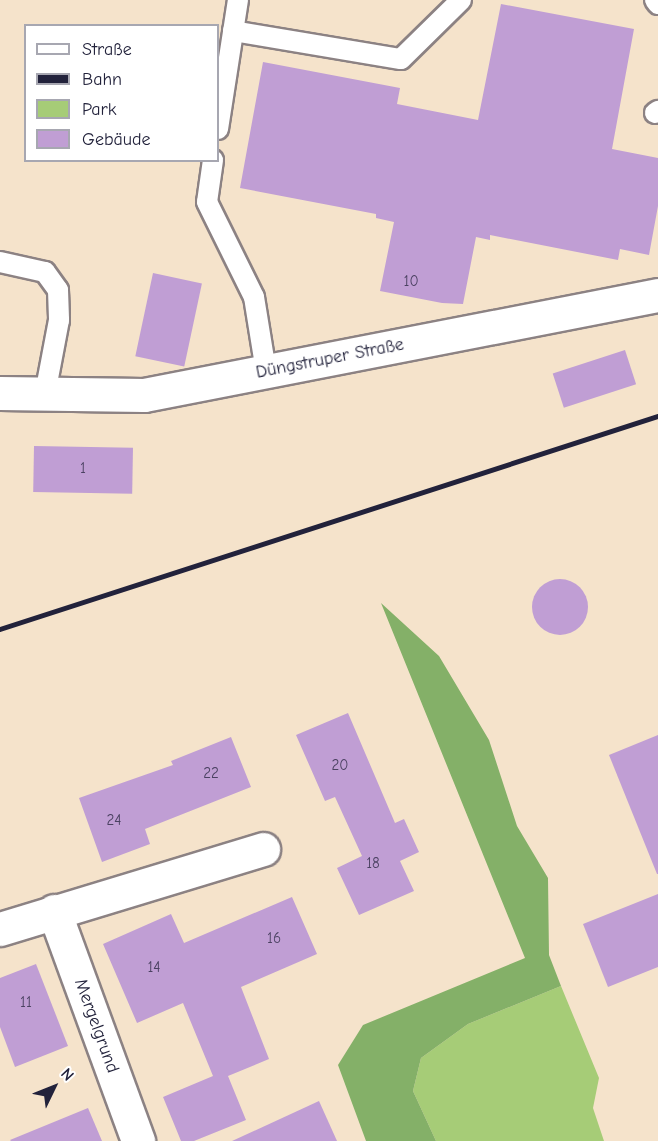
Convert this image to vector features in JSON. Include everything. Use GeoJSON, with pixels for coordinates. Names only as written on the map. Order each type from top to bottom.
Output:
{"type":"FeatureCollection","features":[{"type":"Feature","properties":{"kind":"street","name":"Düngstruper Straße"},"geometry":{"type":"LineString","coordinates":[[0,393],[144,395],[658,295]]}},
{"type":"Feature","properties":{"kind":"street"},"geometry":{"type":"LineString","coordinates":[[0,929],[263,849]]}},
{"type":"Feature","properties":{"kind":"street","name":"Mergelgrund"},"geometry":{"type":"LineString","coordinates":[[54,911],[138,1141]]}},
{"type":"Feature","properties":{"kind":"lane"},"geometry":{"type":"LineString","coordinates":[[219,122],[238,0]]}},
{"type":"Feature","properties":{"kind":"lane"},"geometry":{"type":"LineString","coordinates":[[233,31],[400,59],[461,0]]}},
{"type":"Feature","properties":{"kind":"lane"},"geometry":{"type":"LineString","coordinates":[[655,0],[658,3]]}},
{"type":"Feature","properties":{"kind":"lane"},"geometry":{"type":"LineString","coordinates":[[213,162],[207,202],[254,297],[266,371]]}},
{"type":"Feature","properties":{"kind":"lane"},"geometry":{"type":"LineString","coordinates":[[0,262],[45,272],[58,290],[59,320],[45,394]]}},
{"type":"Feature","properties":{"kind":"green space"},"geometry":{"type":"Polygon","coordinates":[[[381,603],[439,656],[489,740],[517,826],[548,878],[549,955],[561,986],[468,1024],[421,1058],[413,1091],[436,1141],[366,1141],[338,1065],[363,1025],[525,958],[381,603]]]}},
{"type":"Feature","properties":{"kind":"green space"},"geometry":{"type":"Polygon","coordinates":[[[561,986],[599,1078],[593,1108],[604,1141],[436,1141],[413,1091],[421,1058],[468,1024],[561,986]]]}},
{"type":"Feature","properties":{"kind":"building"},"geometry":{"type":"Polygon","coordinates":[[[501,4],[634,29],[612,149],[658,158],[658,206],[649,255],[620,249],[618,260],[490,235],[490,240],[476,237],[463,304],[442,303],[380,291],[394,222],[376,218],[376,214],[240,188],[263,62],[400,88],[397,104],[478,120],[501,4]]]}},
{"type":"Feature","properties":{"kind":"building"},"geometry":{"type":"Polygon","coordinates":[[[153,273],[202,283],[184,367],[135,356],[153,273]]]}},
{"type":"Feature","properties":{"kind":"building"},"geometry":{"type":"Polygon","coordinates":[[[625,350],[636,384],[564,408],[553,373],[625,350]]]}},
{"type":"Feature","properties":{"kind":"building"},"geometry":{"type":"Polygon","coordinates":[[[34,446],[133,448],[132,494],[33,492],[34,446]]]}},
{"type":"Feature","properties":{"kind":"building"},"geometry":{"type":"Polygon","coordinates":[[[554,579],[566,579],[576,583],[584,591],[588,607],[584,623],[576,631],[566,635],[554,635],[544,631],[536,623],[532,613],[532,601],[536,591],[544,583],[554,579]]]}},
{"type":"Feature","properties":{"kind":"building"},"geometry":{"type":"Polygon","coordinates":[[[348,713],[395,823],[404,819],[419,852],[400,861],[414,891],[359,915],[337,868],[362,856],[335,797],[325,801],[296,735],[348,713]]]}},
{"type":"Feature","properties":{"kind":"building"},"geometry":{"type":"Polygon","coordinates":[[[658,735],[658,874],[657,874],[609,755],[658,735]]]}},
{"type":"Feature","properties":{"kind":"building"},"geometry":{"type":"Polygon","coordinates":[[[231,737],[251,787],[145,829],[150,844],[102,862],[79,798],[173,765],[171,761],[231,737]]]}},
{"type":"Feature","properties":{"kind":"building"},"geometry":{"type":"Polygon","coordinates":[[[658,894],[658,967],[608,987],[583,924],[658,894]]]}},
{"type":"Feature","properties":{"kind":"building"},"geometry":{"type":"Polygon","coordinates":[[[292,897],[317,954],[241,987],[269,1059],[228,1076],[246,1120],[194,1141],[181,1141],[163,1097],[213,1076],[183,1003],[137,1023],[103,944],[171,914],[184,943],[292,897]]]}},
{"type":"Feature","properties":{"kind":"building"},"geometry":{"type":"Polygon","coordinates":[[[36,964],[68,1046],[15,1067],[0,1027],[0,978],[36,964]]]}},
{"type":"Feature","properties":{"kind":"building"},"geometry":{"type":"Polygon","coordinates":[[[319,1101],[337,1141],[232,1141],[319,1101]]]}},
{"type":"Feature","properties":{"kind":"building"},"geometry":{"type":"Polygon","coordinates":[[[88,1108],[102,1141],[10,1140],[88,1108]]]}},
{"type":"Feature","properties":{"kind":"railway"},"geometry":{"type":"LineString","coordinates":[[0,629],[658,416]]}}]}
